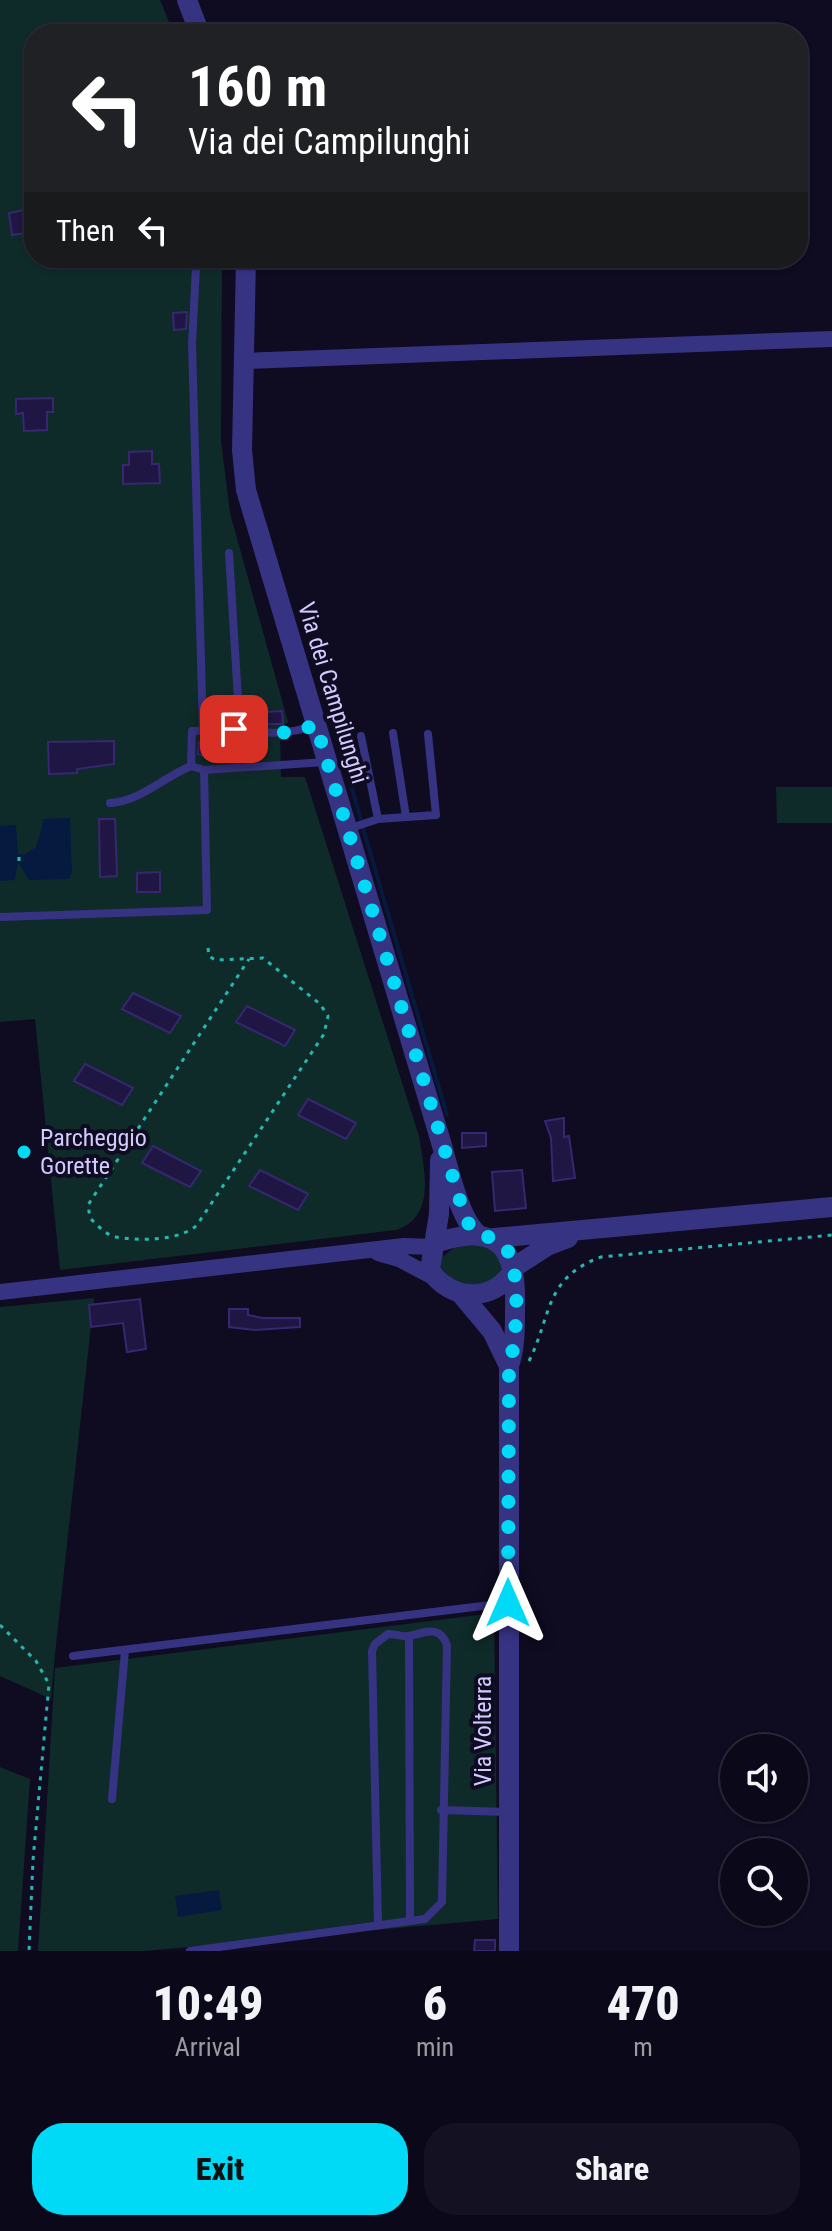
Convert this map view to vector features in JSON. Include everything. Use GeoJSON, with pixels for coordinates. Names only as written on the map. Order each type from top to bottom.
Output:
{"type":"FeatureCollection","features":[{"type":"Feature","properties":{"kind":"street"},"geometry":{"type":"LineString","coordinates":[[187,0],[196,24]]}},
{"type":"Feature","properties":{"kind":"street","name":"Via dei Campilunghi"},"geometry":{"type":"LineString","coordinates":[[246,268],[242,450],[246,490],[465,1217],[472,1230],[487,1237]]}},
{"type":"Feature","properties":{"kind":"street"},"geometry":{"type":"LineString","coordinates":[[244,361],[832,339]]}},
{"type":"Feature","properties":{"kind":"street","name":"Via dei Campilunghi"},"geometry":{"type":"LineString","coordinates":[[435,1245],[442,1182],[438,1132]]}},
{"type":"Feature","properties":{"kind":"street"},"geometry":{"type":"LineString","coordinates":[[0,1292],[487,1237],[583,1232],[832,1207]]}},
{"type":"Feature","properties":{"kind":"street"},"geometry":{"type":"LineString","coordinates":[[368,1251],[399,1259],[461,1294],[489,1294],[547,1246],[583,1232]]}},
{"type":"Feature","properties":{"kind":"street"},"geometry":{"type":"LineString","coordinates":[[487,1237],[510,1255],[518,1273]]}},
{"type":"Feature","properties":{"kind":"street"},"geometry":{"type":"LineString","coordinates":[[435,1245],[430,1270],[435,1278]]}},
{"type":"Feature","properties":{"kind":"street","name":"Via Volterra"},"geometry":{"type":"LineString","coordinates":[[509,1951],[508,1603],[518,1273]]}},
{"type":"Feature","properties":{"kind":"street","name":"Via Volterra"},"geometry":{"type":"LineString","coordinates":[[461,1294],[517,1367]]}},
{"type":"Feature","properties":{"kind":"lane"},"geometry":{"type":"LineString","coordinates":[[196,268],[192,344],[203,731]]}},
{"type":"Feature","properties":{"kind":"lane"},"geometry":{"type":"LineString","coordinates":[[203,715],[233,711],[238,699],[229,553]]}},
{"type":"Feature","properties":{"kind":"lane"},"geometry":{"type":"LineString","coordinates":[[191,766],[192,731],[234,729],[250,733],[293,733],[316,725]]}},
{"type":"Feature","properties":{"kind":"lane"},"geometry":{"type":"LineString","coordinates":[[393,733],[406,817]]}},
{"type":"Feature","properties":{"kind":"lane"},"geometry":{"type":"LineString","coordinates":[[347,829],[378,819],[436,815],[428,734]]}},
{"type":"Feature","properties":{"kind":"lane"},"geometry":{"type":"LineString","coordinates":[[361,736],[378,819]]}},
{"type":"Feature","properties":{"kind":"lane"},"geometry":{"type":"LineString","coordinates":[[110,803],[133,802],[164,777],[191,766],[204,770],[327,762]]}},
{"type":"Feature","properties":{"kind":"lane"},"geometry":{"type":"LineString","coordinates":[[0,917],[207,910],[204,770]]}},
{"type":"Feature","properties":{"kind":"lane"},"geometry":{"type":"LineString","coordinates":[[73,1656],[508,1603]]}},
{"type":"Feature","properties":{"kind":"lane"},"geometry":{"type":"LineString","coordinates":[[190,1951],[425,1919],[442,1902],[441,1810],[447,1645],[444,1636],[436,1632],[423,1630],[409,1637],[388,1634],[372,1651],[378,1924]]}},
{"type":"Feature","properties":{"kind":"lane"},"geometry":{"type":"LineString","coordinates":[[409,1637],[410,1921]]}},
{"type":"Feature","properties":{"kind":"lane"},"geometry":{"type":"LineString","coordinates":[[112,1799],[125,1650]]}},
{"type":"Feature","properties":{"kind":"lane"},"geometry":{"type":"LineString","coordinates":[[441,1810],[509,1812]]}},
{"type":"Feature","properties":{"kind":"path"},"geometry":{"type":"LineString","coordinates":[[19,854],[19,861]]}},
{"type":"Feature","properties":{"kind":"path"},"geometry":{"type":"LineString","coordinates":[[208,948],[209,956],[215,960],[263,958],[320,1004],[328,1016],[324,1034],[197,1225],[187,1234],[177,1237],[115,1237],[90,1218],[88,1205],[249,959]]}},
{"type":"Feature","properties":{"kind":"path"},"geometry":{"type":"LineString","coordinates":[[517,1367],[551,1298],[567,1276],[589,1262],[601,1257],[832,1235]]}},
{"type":"Feature","properties":{"kind":"path"},"geometry":{"type":"LineString","coordinates":[[0,1625],[36,1661],[49,1684],[32,1873],[29,1951]]}},
{"type":"Feature","properties":{"kind":"green space"},"geometry":{"type":"Polygon","coordinates":[[[0,0],[160,0],[170,24],[24,24],[24,268],[222,268],[221,441],[230,513],[288,722],[280,728],[281,777],[305,777],[419,1136],[425,1177],[423,1203],[409,1224],[396,1230],[60,1270],[35,1019],[0,1022],[0,0]]]}},
{"type":"Feature","properties":{"kind":"green space"},"geometry":{"type":"Polygon","coordinates":[[[776,787],[832,787],[832,823],[777,823],[776,787]]]}},
{"type":"Feature","properties":{"kind":"green space"},"geometry":{"type":"Polygon","coordinates":[[[487,1244],[504,1253],[501,1274],[486,1289],[453,1280],[441,1268],[441,1258],[455,1247],[487,1244]]]}},
{"type":"Feature","properties":{"kind":"green space"},"geometry":{"type":"Polygon","coordinates":[[[94,1298],[51,1699],[0,1676],[0,1307],[94,1298]]]}},
{"type":"Feature","properties":{"kind":"green space"},"geometry":{"type":"Polygon","coordinates":[[[494,1613],[498,1919],[144,1951],[38,1951],[55,1668],[494,1613]]]}},
{"type":"Feature","properties":{"kind":"green space"},"geometry":{"type":"Polygon","coordinates":[[[0,1767],[30,1779],[18,1951],[0,1951],[0,1767]]]}},
{"type":"Feature","properties":{"kind":"water"},"geometry":{"type":"Polygon","coordinates":[[[70,818],[72,873],[69,879],[29,880],[18,862],[15,880],[0,881],[0,826],[16,825],[18,854],[24,855],[36,847],[44,819],[70,818]]]}},
{"type":"Feature","properties":{"kind":"water"},"geometry":{"type":"Polygon","coordinates":[[[219,1890],[222,1910],[178,1917],[175,1896],[219,1890]]]}},
{"type":"Feature","properties":{"kind":"building"},"geometry":{"type":"Polygon","coordinates":[[[24,210],[24,233],[12,235],[9,213],[24,210]]]}},
{"type":"Feature","properties":{"kind":"building"},"geometry":{"type":"Polygon","coordinates":[[[187,312],[186,329],[174,330],[173,313],[187,312]]]}},
{"type":"Feature","properties":{"kind":"building"},"geometry":{"type":"Polygon","coordinates":[[[53,398],[53,412],[47,412],[47,430],[24,431],[23,413],[16,414],[16,399],[53,398]]]}},
{"type":"Feature","properties":{"kind":"building"},"geometry":{"type":"Polygon","coordinates":[[[152,451],[152,464],[159,464],[160,483],[123,484],[123,465],[129,465],[129,452],[152,451]]]}},
{"type":"Feature","properties":{"kind":"building"},"geometry":{"type":"Polygon","coordinates":[[[282,711],[283,724],[250,724],[250,713],[282,711]]]}},
{"type":"Feature","properties":{"kind":"building"},"geometry":{"type":"Polygon","coordinates":[[[238,737],[239,758],[214,759],[198,754],[199,742],[238,737]]]}},
{"type":"Feature","properties":{"kind":"building"},"geometry":{"type":"Polygon","coordinates":[[[114,741],[114,764],[77,769],[77,773],[49,774],[48,742],[114,741]]]}},
{"type":"Feature","properties":{"kind":"building"},"geometry":{"type":"Polygon","coordinates":[[[99,819],[115,819],[117,876],[100,877],[99,819]]]}},
{"type":"Feature","properties":{"kind":"building"},"geometry":{"type":"Polygon","coordinates":[[[160,872],[160,892],[137,892],[137,873],[160,872]]]}},
{"type":"Feature","properties":{"kind":"building"},"geometry":{"type":"Polygon","coordinates":[[[133,993],[181,1016],[170,1033],[122,1009],[133,993]]]}},
{"type":"Feature","properties":{"kind":"building"},"geometry":{"type":"Polygon","coordinates":[[[247,1006],[295,1030],[285,1046],[236,1022],[247,1006]]]}},
{"type":"Feature","properties":{"kind":"building"},"geometry":{"type":"Polygon","coordinates":[[[85,1064],[133,1088],[122,1105],[74,1081],[85,1064]]]}},
{"type":"Feature","properties":{"kind":"building"},"geometry":{"type":"Polygon","coordinates":[[[308,1099],[356,1123],[346,1139],[298,1115],[308,1099]]]}},
{"type":"Feature","properties":{"kind":"building"},"geometry":{"type":"Polygon","coordinates":[[[564,1118],[564,1137],[569,1136],[575,1178],[553,1181],[551,1138],[545,1121],[564,1118]]]}},
{"type":"Feature","properties":{"kind":"building"},"geometry":{"type":"Polygon","coordinates":[[[462,1133],[486,1133],[486,1146],[462,1148],[462,1133]]]}},
{"type":"Feature","properties":{"kind":"building"},"geometry":{"type":"Polygon","coordinates":[[[153,1146],[201,1171],[190,1187],[142,1163],[153,1146]]]}},
{"type":"Feature","properties":{"kind":"building"},"geometry":{"type":"Polygon","coordinates":[[[260,1170],[308,1194],[298,1210],[249,1186],[260,1170]]]}},
{"type":"Feature","properties":{"kind":"building"},"geometry":{"type":"Polygon","coordinates":[[[522,1170],[526,1208],[495,1211],[492,1172],[522,1170]]]}},
{"type":"Feature","properties":{"kind":"building"},"geometry":{"type":"Polygon","coordinates":[[[140,1299],[146,1349],[127,1352],[123,1323],[91,1327],[89,1305],[140,1299]]]}},
{"type":"Feature","properties":{"kind":"building"},"geometry":{"type":"Polygon","coordinates":[[[229,1309],[248,1309],[248,1315],[263,1318],[300,1318],[300,1327],[255,1330],[229,1327],[229,1309]]]}},
{"type":"Feature","properties":{"kind":"building"},"geometry":{"type":"Polygon","coordinates":[[[475,1940],[495,1940],[495,1951],[474,1951],[475,1940]]]}},
{"type":"Feature","properties":{"kind":"waterway"},"geometry":{"type":"LineString","coordinates":[[333,724],[361,820]]}},
{"type":"Feature","properties":{"kind":"waterway"},"geometry":{"type":"LineString","coordinates":[[363,828],[447,1115]]}},
{"type":"Feature","properties":{"kind":"place","name":"Parcheggio Gorette"},"geometry":{"type":"Point","coordinates":[24,1152]}},
{"type":"Feature","properties":{"kind":"route"},"geometry":{"type":"LineString","coordinates":[[234,729],[250,733],[293,733],[316,725],[465,1217],[472,1230],[480,1236],[494,1238],[504,1245],[510,1255],[516,1292],[514,1350],[509,1366],[508,1603]]}}]}
